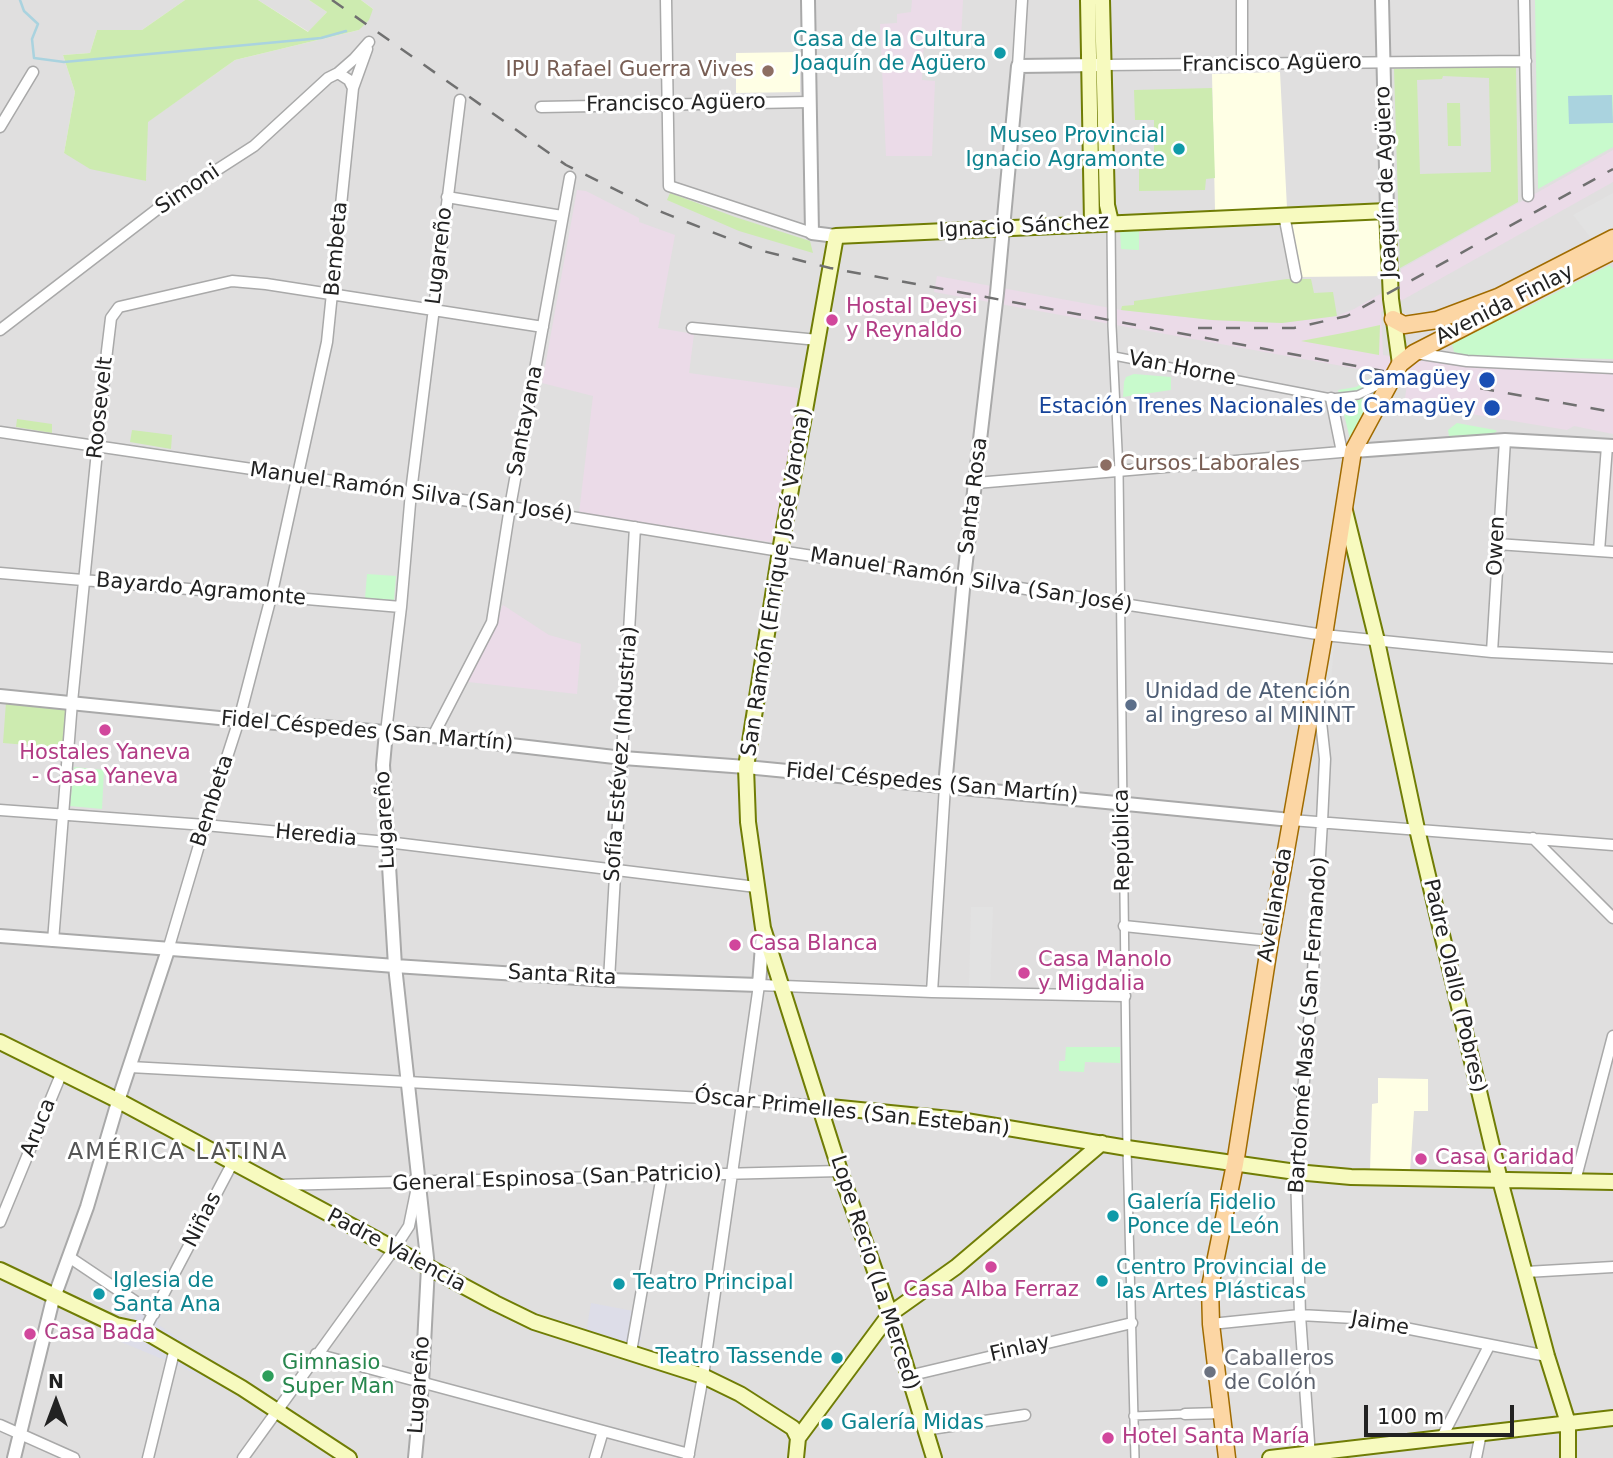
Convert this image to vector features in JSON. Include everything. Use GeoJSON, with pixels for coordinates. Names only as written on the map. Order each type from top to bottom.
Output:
{"type":"FeatureCollection","features":[{"type":"Feature","properties":{"kind":"main road"},"geometry":{"type":"LineString","coordinates":[[1088,0],[1096,65],[1100,205],[1091,223]]}},
{"type":"Feature","properties":{"kind":"main road"},"geometry":{"type":"LineString","coordinates":[[1096,65],[1102,0]]}},
{"type":"Feature","properties":{"kind":"main road"},"geometry":{"type":"LineString","coordinates":[[1100,205],[1111,222]]}},
{"type":"Feature","properties":{"kind":"main road","name":"Ignacio Sánchez"},"geometry":{"type":"LineString","coordinates":[[836,236],[1387,211]]}},
{"type":"Feature","properties":{"kind":"main road","name":"Joaquín de Agüero"},"geometry":{"type":"LineString","coordinates":[[1387,211],[1393,319],[1400,364]]}},
{"type":"Feature","properties":{"kind":"main road","name":"San Ramón (Enrique José Varona)"},"geometry":{"type":"LineString","coordinates":[[763,929],[748,822],[746,767],[780,551],[836,236]]}},
{"type":"Feature","properties":{"kind":"main road","name":"Avenida Finlay"},"geometry":{"type":"LineString","coordinates":[[1393,319],[1404,325],[1437,320],[1498,297],[1607,249]]}},
{"type":"Feature","properties":{"kind":"main road","name":"Avenida Finlay"},"geometry":{"type":"LineString","coordinates":[[1400,364],[1414,352],[1446,334],[1607,249]]}},
{"type":"Feature","properties":{"kind":"main road","name":"Avellaneda"},"geometry":{"type":"LineString","coordinates":[[1227,1458],[1211,1324],[1210,1287],[1235,1164],[1270,942],[1345,511],[1347,451],[1400,364]]}},
{"type":"Feature","properties":{"kind":"main road","name":"Padre Olallo (Pobres)"},"geometry":{"type":"LineString","coordinates":[[1345,511],[1500,1180],[1547,1356],[1568,1423],[1568,1458]]}},
{"type":"Feature","properties":{"kind":"main road","name":"Lope Recio (La Merced)"},"geometry":{"type":"LineString","coordinates":[[763,929],[840,1171],[890,1314],[934,1458]]}},
{"type":"Feature","properties":{"kind":"main road","name":"Padre Valencia"},"geometry":{"type":"LineString","coordinates":[[0,1042],[118,1101],[534,1322],[704,1376],[740,1394],[793,1428],[797,1438]]}},
{"type":"Feature","properties":{"kind":"main road","name":"Óscar Primelles (San Esteban)"},"geometry":{"type":"LineString","coordinates":[[820,1106],[960,1120],[1127,1148],[1296,1172],[1352,1177],[1613,1182]]}},
{"type":"Feature","properties":{"kind":"main road"},"geometry":{"type":"LineString","coordinates":[[796,1458],[797,1438],[890,1314],[956,1267],[1102,1143]]}},
{"type":"Feature","properties":{"kind":"main road"},"geometry":{"type":"LineString","coordinates":[[0,1270],[116,1325],[145,1331],[277,1410],[349,1458]]}},
{"type":"Feature","properties":{"kind":"main road"},"geometry":{"type":"LineString","coordinates":[[1270,1458],[1310,1456],[1442,1437],[1613,1418]]}},
{"type":"Feature","properties":{"kind":"street"},"geometry":{"type":"LineString","coordinates":[[666,0],[668,104]]}},
{"type":"Feature","properties":{"kind":"street"},"geometry":{"type":"LineString","coordinates":[[808,0],[812,233]]}},
{"type":"Feature","properties":{"kind":"street","name":"Santa Rosa"},"geometry":{"type":"LineString","coordinates":[[932,992],[945,786],[964,578],[1003,229],[1022,0]]}},
{"type":"Feature","properties":{"kind":"street"},"geometry":{"type":"LineString","coordinates":[[1242,0],[1242,64]]}},
{"type":"Feature","properties":{"kind":"street","name":"Joaquín de Agüero"},"geometry":{"type":"LineString","coordinates":[[1382,0],[1387,211]]}},
{"type":"Feature","properties":{"kind":"street"},"geometry":{"type":"LineString","coordinates":[[1524,0],[1528,196]]}},
{"type":"Feature","properties":{"kind":"street","name":"Simoni"},"geometry":{"type":"LineString","coordinates":[[0,330],[164,204],[254,146],[328,78],[338,73],[369,42]]}},
{"type":"Feature","properties":{"kind":"street","name":"Bembeta"},"geometry":{"type":"LineString","coordinates":[[14,1458],[54,1297],[87,1207],[118,1101],[168,950],[239,720],[271,597],[327,342],[353,88],[369,42]]}},
{"type":"Feature","properties":{"kind":"street","name":"Francisco Agüero"},"geometry":{"type":"LineString","coordinates":[[1018,66],[1526,61]]}},
{"type":"Feature","properties":{"kind":"street"},"geometry":{"type":"LineString","coordinates":[[0,127],[33,72]]}},
{"type":"Feature","properties":{"kind":"street"},"geometry":{"type":"LineString","coordinates":[[338,73],[349,80],[353,88]]}},
{"type":"Feature","properties":{"kind":"street","name":"Lugareño"},"geometry":{"type":"LineString","coordinates":[[415,1458],[428,1268],[395,966],[383,765],[411,492],[460,100]]}},
{"type":"Feature","properties":{"kind":"street","name":"Francisco Agüero"},"geometry":{"type":"LineString","coordinates":[[541,107],[810,102]]}},
{"type":"Feature","properties":{"kind":"street","name":"Ignacio Sánchez"},"geometry":{"type":"LineString","coordinates":[[668,104],[669,186],[812,233],[836,236]]}},
{"type":"Feature","properties":{"kind":"street","name":"Santayana"},"geometry":{"type":"LineString","coordinates":[[433,736],[492,622],[510,507],[570,177]]}},
{"type":"Feature","properties":{"kind":"street"},"geometry":{"type":"LineString","coordinates":[[447,197],[562,216]]}},
{"type":"Feature","properties":{"kind":"street"},"geometry":{"type":"LineString","coordinates":[[1284,215],[1296,277]]}},
{"type":"Feature","properties":{"kind":"street","name":"República"},"geometry":{"type":"LineString","coordinates":[[1111,222],[1119,471],[1127,1148],[1135,1458]]}},
{"type":"Feature","properties":{"kind":"street","name":"Roosevelt"},"geometry":{"type":"LineString","coordinates":[[53,941],[72,702],[97,446],[111,318],[119,307],[232,281],[543,327]]}},
{"type":"Feature","properties":{"kind":"street"},"geometry":{"type":"LineString","coordinates":[[692,328],[818,340]]}},
{"type":"Feature","properties":{"kind":"street"},"geometry":{"type":"LineString","coordinates":[[1446,334],[1441,340],[1440,349],[1448,358]]}},
{"type":"Feature","properties":{"kind":"street"},"geometry":{"type":"LineString","coordinates":[[1414,352],[1448,358],[1613,368]]}},
{"type":"Feature","properties":{"kind":"street","name":"Van Horne"},"geometry":{"type":"LineString","coordinates":[[1114,356],[1331,398],[1358,395],[1392,379]]}},
{"type":"Feature","properties":{"kind":"street"},"geometry":{"type":"LineString","coordinates":[[1331,398],[1347,451]]}},
{"type":"Feature","properties":{"kind":"street","name":"Manuel Ramón Silva (San José)"},"geometry":{"type":"LineString","coordinates":[[0,432],[510,507],[1324,635],[1492,652],[1613,658]]}},
{"type":"Feature","properties":{"kind":"street"},"geometry":{"type":"LineString","coordinates":[[976,483],[1504,440],[1610,446],[1599,551]]}},
{"type":"Feature","properties":{"kind":"street","name":"Owen"},"geometry":{"type":"LineString","coordinates":[[1492,652],[1504,440]]}},
{"type":"Feature","properties":{"kind":"street","name":"Sofía Estévez (Industria)"},"geometry":{"type":"LineString","coordinates":[[609,980],[635,527]]}},
{"type":"Feature","properties":{"kind":"street"},"geometry":{"type":"LineString","coordinates":[[1497,544],[1613,552]]}},
{"type":"Feature","properties":{"kind":"street","name":"Bayardo Agramonte"},"geometry":{"type":"LineString","coordinates":[[0,573],[401,607]]}},
{"type":"Feature","properties":{"kind":"street","name":"Bartolomé Masó (San Fernando)"},"geometry":{"type":"LineString","coordinates":[[1310,1456],[1300,1315],[1296,1172],[1312,988],[1325,759],[1316,676]]}},
{"type":"Feature","properties":{"kind":"street","name":"Fidel Céspedes (San Martín)"},"geometry":{"type":"LineString","coordinates":[[0,696],[433,736],[623,758],[746,767],[1291,820],[1613,845]]}},
{"type":"Feature","properties":{"kind":"street","name":"Heredia"},"geometry":{"type":"LineString","coordinates":[[0,810],[387,842],[756,887]]}},
{"type":"Feature","properties":{"kind":"street"},"geometry":{"type":"LineString","coordinates":[[1532,838],[1613,918]]}},
{"type":"Feature","properties":{"kind":"street"},"geometry":{"type":"LineString","coordinates":[[1124,926],[1270,942]]}},
{"type":"Feature","properties":{"kind":"street"},"geometry":{"type":"LineString","coordinates":[[316,1354],[688,1456],[704,1376],[759,985],[763,929]]}},
{"type":"Feature","properties":{"kind":"street","name":"Santa Rita"},"geometry":{"type":"LineString","coordinates":[[0,936],[609,980],[1125,996]]}},
{"type":"Feature","properties":{"kind":"street"},"geometry":{"type":"LineString","coordinates":[[1575,1181],[1613,1036]]}},
{"type":"Feature","properties":{"kind":"street","name":"Óscar Primelles (San Esteban)"},"geometry":{"type":"LineString","coordinates":[[130,1067],[820,1106]]}},
{"type":"Feature","properties":{"kind":"street","name":"Aruca"},"geometry":{"type":"LineString","coordinates":[[0,1222],[62,1072]]}},
{"type":"Feature","properties":{"kind":"street","name":"Niñas"},"geometry":{"type":"LineString","coordinates":[[145,1331],[233,1162]]}},
{"type":"Feature","properties":{"kind":"street","name":"General Espinosa (San Patricio)"},"geometry":{"type":"LineString","coordinates":[[273,1185],[840,1171]]}},
{"type":"Feature","properties":{"kind":"street"},"geometry":{"type":"LineString","coordinates":[[631,1352],[662,1175]]}},
{"type":"Feature","properties":{"kind":"street"},"geometry":{"type":"LineString","coordinates":[[243,1458],[394,1250],[409,1226],[418,1183]]}},
{"type":"Feature","properties":{"kind":"street"},"geometry":{"type":"LineString","coordinates":[[69,1257],[154,1314]]}},
{"type":"Feature","properties":{"kind":"street"},"geometry":{"type":"LineString","coordinates":[[1526,1272],[1613,1267]]}},
{"type":"Feature","properties":{"kind":"street","name":"Jaime"},"geometry":{"type":"LineString","coordinates":[[1211,1324],[1300,1315],[1354,1318],[1547,1356]]}},
{"type":"Feature","properties":{"kind":"street","name":"Finlay"},"geometry":{"type":"LineString","coordinates":[[908,1376],[1132,1323]]}},
{"type":"Feature","properties":{"kind":"street"},"geometry":{"type":"LineString","coordinates":[[1442,1437],[1489,1346]]}},
{"type":"Feature","properties":{"kind":"street"},"geometry":{"type":"LineString","coordinates":[[148,1458],[175,1348]]}},
{"type":"Feature","properties":{"kind":"street"},"geometry":{"type":"LineString","coordinates":[[1133,1416],[1222,1413]]}},
{"type":"Feature","properties":{"kind":"street"},"geometry":{"type":"LineString","coordinates":[[924,1430],[1025,1415]]}},
{"type":"Feature","properties":{"kind":"street"},"geometry":{"type":"LineString","coordinates":[[0,1425],[74,1458]]}},
{"type":"Feature","properties":{"kind":"street"},"geometry":{"type":"LineString","coordinates":[[595,1458],[603,1431]]}},
{"type":"Feature","properties":{"kind":"street"},"geometry":{"type":"LineString","coordinates":[[1465,1458],[1477,1455],[1480,1433]]}},
{"type":"Feature","properties":{"kind":"shaded area"},"geometry":{"type":"Polygon","coordinates":[[[0,0],[185,0],[142,30],[97,30],[90,53],[63,55],[75,92],[64,153],[146,181],[147,122],[235,60],[359,30],[373,9],[361,0],[1613,0],[1613,1458],[0,1458],[0,0]]]}},
{"type":"Feature","properties":{"kind":"shaded area"},"geometry":{"type":"Polygon","coordinates":[[[258,0],[309,0],[327,12],[309,32],[258,0]]]}},
{"type":"Feature","properties":{"kind":"shaded area"},"geometry":{"type":"Polygon","coordinates":[[[912,0],[963,0],[961,40],[924,37],[922,80],[935,81],[932,156],[886,156],[880,24],[897,23],[897,14],[911,12],[912,0]]]}},
{"type":"Feature","properties":{"kind":"shaded area","name":"IPU Rafael Guerra Vives"},"geometry":{"type":"Polygon","coordinates":[[[800,52],[800,92],[736,93],[736,53],[800,52]]]}},
{"type":"Feature","properties":{"kind":"shaded area"},"geometry":{"type":"Polygon","coordinates":[[[1280,72],[1287,208],[1215,210],[1212,74],[1280,72]]]}},
{"type":"Feature","properties":{"kind":"shaded area"},"geometry":{"type":"Polygon","coordinates":[[[1613,150],[1613,182],[1381,312],[1383,355],[1452,364],[1613,373],[1613,434],[1574,426],[1567,430],[1423,406],[1421,414],[1403,411],[1408,378],[934,292],[937,276],[1121,310],[1212,320],[1282,323],[1337,316],[1401,282],[1401,269],[1613,150]]]}},
{"type":"Feature","properties":{"kind":"shaded area"},"geometry":{"type":"Polygon","coordinates":[[[577,190],[586,191],[639,218],[639,222],[675,235],[658,328],[694,334],[689,373],[798,388],[776,543],[579,513],[593,396],[542,383],[577,190]]]}},
{"type":"Feature","properties":{"kind":"shaded area"},"geometry":{"type":"Polygon","coordinates":[[[1613,193],[1613,229],[1593,241],[1573,215],[1613,193]]]}},
{"type":"Feature","properties":{"kind":"shaded area"},"geometry":{"type":"Polygon","coordinates":[[[1387,211],[1390,276],[1296,277],[1284,215],[1387,211]]]}},
{"type":"Feature","properties":{"kind":"shaded area"},"geometry":{"type":"Polygon","coordinates":[[[503,605],[549,635],[581,644],[577,694],[468,682],[503,605]]]}},
{"type":"Feature","properties":{"kind":"shaded area"},"geometry":{"type":"Polygon","coordinates":[[[1326,642],[1334,644],[1325,759],[1320,679],[1326,642]]]}},
{"type":"Feature","properties":{"kind":"shaded area"},"geometry":{"type":"Polygon","coordinates":[[[971,907],[993,907],[990,989],[969,988],[971,907]]]}},
{"type":"Feature","properties":{"kind":"shaded area"},"geometry":{"type":"Polygon","coordinates":[[[1378,1078],[1428,1079],[1428,1111],[1414,1111],[1410,1172],[1370,1171],[1372,1104],[1378,1103],[1378,1078]]]}},
{"type":"Feature","properties":{"kind":"shaded area"},"geometry":{"type":"Polygon","coordinates":[[[142,1303],[161,1315],[157,1324],[264,1394],[259,1405],[177,1365],[121,1342],[142,1303]]]}},
{"type":"Feature","properties":{"kind":"shaded area"},"geometry":{"type":"Polygon","coordinates":[[[591,1303],[644,1313],[639,1350],[624,1356],[584,1345],[591,1303]]]}},
{"type":"Feature","properties":{"kind":"green space"},"geometry":{"type":"Polygon","coordinates":[[[185,0],[258,0],[308,32],[327,12],[309,0],[361,0],[373,9],[369,20],[359,30],[235,60],[148,122],[146,181],[90,169],[64,153],[75,92],[63,55],[90,53],[97,30],[142,30],[185,0]]]}},
{"type":"Feature","properties":{"kind":"green space"},"geometry":{"type":"Polygon","coordinates":[[[1535,0],[1613,0],[1613,147],[1538,189],[1535,0]]]}},
{"type":"Feature","properties":{"kind":"green space"},"geometry":{"type":"Polygon","coordinates":[[[1516,67],[1518,202],[1400,268],[1394,69],[1516,67]],[[1443,76],[1442,79],[1417,80],[1420,174],[1491,172],[1489,78],[1443,76]]]}},
{"type":"Feature","properties":{"kind":"green space"},"geometry":{"type":"Polygon","coordinates":[[[1212,88],[1215,178],[1206,179],[1205,190],[1139,191],[1139,168],[1154,168],[1154,120],[1135,120],[1134,90],[1212,88]]]}},
{"type":"Feature","properties":{"kind":"green space"},"geometry":{"type":"Polygon","coordinates":[[[1447,103],[1460,103],[1461,146],[1448,146],[1447,103]]]}},
{"type":"Feature","properties":{"kind":"green space"},"geometry":{"type":"Polygon","coordinates":[[[670,193],[810,241],[813,253],[739,231],[667,200],[670,193]]]}},
{"type":"Feature","properties":{"kind":"green space"},"geometry":{"type":"Polygon","coordinates":[[[1139,228],[1139,250],[1121,249],[1120,229],[1139,228]]]}},
{"type":"Feature","properties":{"kind":"green space"},"geometry":{"type":"Polygon","coordinates":[[[1610,265],[1613,269],[1613,359],[1471,356],[1454,352],[1454,339],[1506,315],[1514,314],[1610,265]]]}},
{"type":"Feature","properties":{"kind":"green space"},"geometry":{"type":"Polygon","coordinates":[[[1287,279],[1311,279],[1314,293],[1333,292],[1337,316],[1282,323],[1212,320],[1121,310],[1122,306],[1134,305],[1134,301],[1287,279]]]}},
{"type":"Feature","properties":{"kind":"green space"},"geometry":{"type":"Polygon","coordinates":[[[1380,325],[1379,355],[1301,341],[1348,332],[1380,325]]]}},
{"type":"Feature","properties":{"kind":"green space"},"geometry":{"type":"Polygon","coordinates":[[[1134,374],[1171,377],[1171,390],[1123,397],[1126,377],[1134,374]]]}},
{"type":"Feature","properties":{"kind":"green space"},"geometry":{"type":"Polygon","coordinates":[[[1376,375],[1383,376],[1351,443],[1338,390],[1356,387],[1376,375]]]}},
{"type":"Feature","properties":{"kind":"green space"},"geometry":{"type":"Polygon","coordinates":[[[17,419],[52,424],[52,433],[16,427],[17,419]]]}},
{"type":"Feature","properties":{"kind":"green space"},"geometry":{"type":"Polygon","coordinates":[[[1457,423],[1497,431],[1493,434],[1449,436],[1448,430],[1457,423]]]}},
{"type":"Feature","properties":{"kind":"green space"},"geometry":{"type":"Polygon","coordinates":[[[132,430],[172,435],[171,449],[130,442],[132,430]]]}},
{"type":"Feature","properties":{"kind":"green space"},"geometry":{"type":"Polygon","coordinates":[[[367,574],[396,576],[394,600],[365,598],[367,574]]]}},
{"type":"Feature","properties":{"kind":"green space"},"geometry":{"type":"Polygon","coordinates":[[[6,702],[67,707],[63,748],[3,743],[6,702]]]}},
{"type":"Feature","properties":{"kind":"green space"},"geometry":{"type":"Polygon","coordinates":[[[74,767],[104,770],[102,809],[70,806],[74,767]]]}},
{"type":"Feature","properties":{"kind":"green space"},"geometry":{"type":"Polygon","coordinates":[[[1066,1047],[1120,1047],[1120,1063],[1085,1062],[1084,1072],[1059,1071],[1059,1061],[1065,1061],[1066,1047]]]}},
{"type":"Feature","properties":{"kind":"water"},"geometry":{"type":"Polygon","coordinates":[[[1612,95],[1613,123],[1569,124],[1568,96],[1612,95]]]}},
{"type":"Feature","properties":{"kind":"waterway"},"geometry":{"type":"LineString","coordinates":[[20,0],[24,11],[38,24],[32,39],[34,58],[64,62],[321,38],[346,31]]}},
{"type":"Feature","properties":{"kind":"railway"},"geometry":{"type":"LineString","coordinates":[[332,0],[566,165],[654,209],[755,249],[830,268],[1613,412]]}},
{"type":"Feature","properties":{"kind":"railway"},"geometry":{"type":"LineString","coordinates":[[1198,328],[1294,328],[1347,316],[1613,169]]}},
{"type":"Feature","properties":{"kind":"place","name":"Casa de la Cultura Joaquín de Agüero"},"geometry":{"type":"Point","coordinates":[1000,53]}},
{"type":"Feature","properties":{"kind":"place","name":"IPU Rafael Guerra Vives"},"geometry":{"type":"Point","coordinates":[768,71]}},
{"type":"Feature","properties":{"kind":"place","name":"Museo Provincial Ignacio Agramonte"},"geometry":{"type":"Point","coordinates":[1179,149]}},
{"type":"Feature","properties":{"kind":"place","name":"Hostal Deysi y Reynaldo"},"geometry":{"type":"Point","coordinates":[832,320]}},
{"type":"Feature","properties":{"kind":"place","name":"Camagüey"},"geometry":{"type":"Point","coordinates":[1487,380]}},
{"type":"Feature","properties":{"kind":"place","name":"Estación Trenes Nacionales de Camagüey"},"geometry":{"type":"Point","coordinates":[1492,408]}},
{"type":"Feature","properties":{"kind":"place","name":"Cursos Laborales"},"geometry":{"type":"Point","coordinates":[1106,465]}},
{"type":"Feature","properties":{"kind":"place","name":"Unidad de Atención al ingreso al MININT"},"geometry":{"type":"Point","coordinates":[1131,705]}},
{"type":"Feature","properties":{"kind":"place","name":"Hostales Yaneva - Casa Yaneva"},"geometry":{"type":"Point","coordinates":[105,730]}},
{"type":"Feature","properties":{"kind":"place","name":"Casa Blanca"},"geometry":{"type":"Point","coordinates":[735,945]}},
{"type":"Feature","properties":{"kind":"place","name":"Casa Manolo y Migdalia"},"geometry":{"type":"Point","coordinates":[1024,973]}},
{"type":"Feature","properties":{"kind":"place","name":"Casa Caridad"},"geometry":{"type":"Point","coordinates":[1421,1159]}},
{"type":"Feature","properties":{"kind":"place","name":"Galería Fidelio Ponce de León"},"geometry":{"type":"Point","coordinates":[1113,1216]}},
{"type":"Feature","properties":{"kind":"place","name":"Casa Alba Ferraz"},"geometry":{"type":"Point","coordinates":[991,1267]}},
{"type":"Feature","properties":{"kind":"place","name":"Centro Provincial de las Artes Plásticas"},"geometry":{"type":"Point","coordinates":[1102,1281]}},
{"type":"Feature","properties":{"kind":"place","name":"Teatro Principal"},"geometry":{"type":"Point","coordinates":[619,1284]}},
{"type":"Feature","properties":{"kind":"place","name":"Iglesia de Santa Ana"},"geometry":{"type":"Point","coordinates":[99,1294]}},
{"type":"Feature","properties":{"kind":"place","name":"Casa Bada"},"geometry":{"type":"Point","coordinates":[30,1334]}},
{"type":"Feature","properties":{"kind":"place","name":"Teatro Tassende"},"geometry":{"type":"Point","coordinates":[837,1358]}},
{"type":"Feature","properties":{"kind":"place","name":"Caballeros de Colón"},"geometry":{"type":"Point","coordinates":[1210,1372]}},
{"type":"Feature","properties":{"kind":"place","name":"Gimnasio Super Man"},"geometry":{"type":"Point","coordinates":[268,1376]}},
{"type":"Feature","properties":{"kind":"place","name":"Galería Midas"},"geometry":{"type":"Point","coordinates":[827,1424]}},
{"type":"Feature","properties":{"kind":"place","name":"Hotel Santa María"},"geometry":{"type":"Point","coordinates":[1108,1438]}},
{"type":"Feature","properties":{"kind":"district","name":"AMÉRICA LATINA"},"geometry":{"type":"Point","coordinates":[178,1153]}}]}
